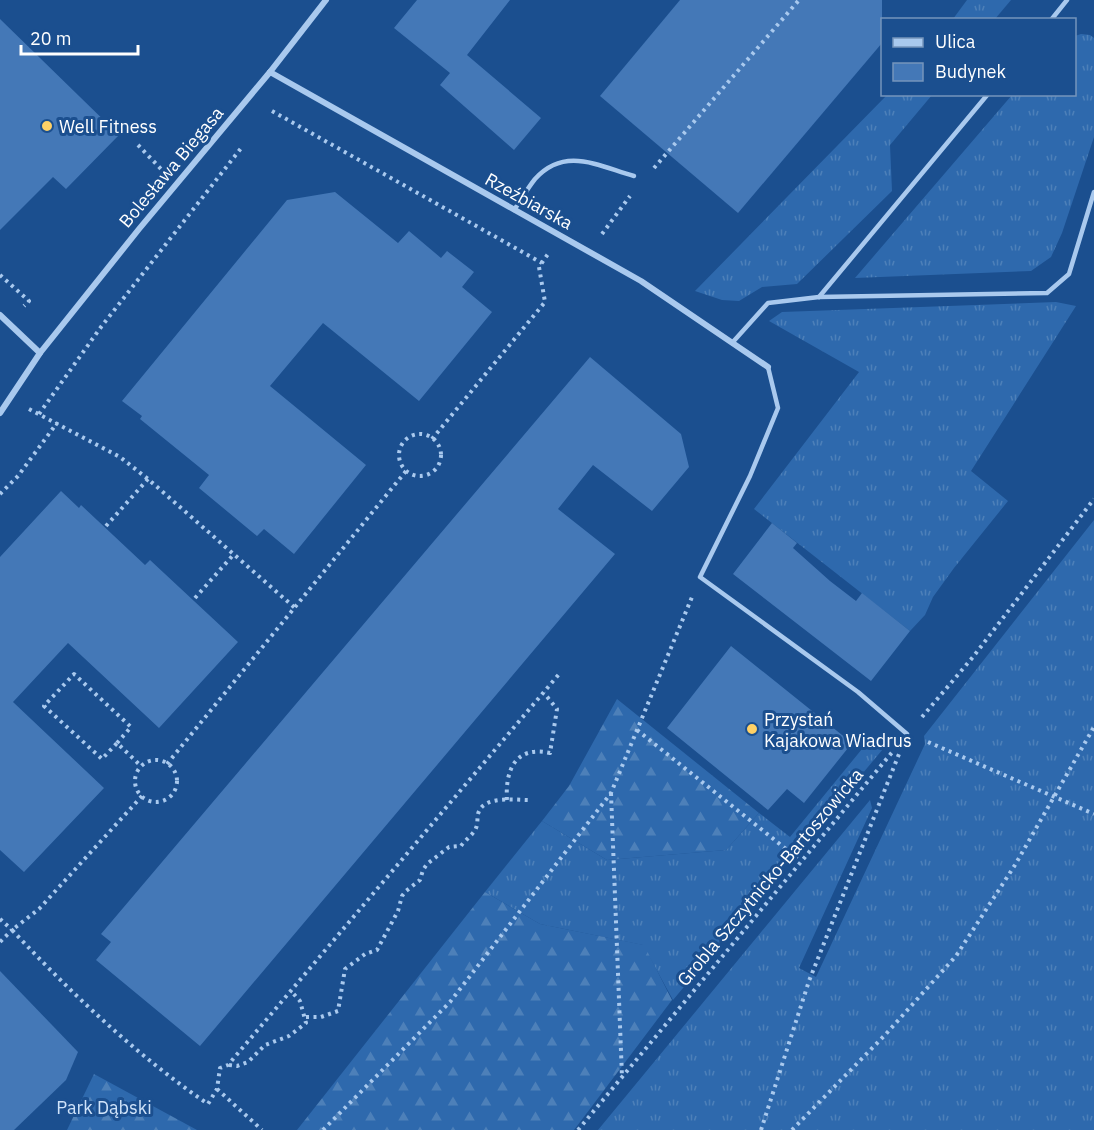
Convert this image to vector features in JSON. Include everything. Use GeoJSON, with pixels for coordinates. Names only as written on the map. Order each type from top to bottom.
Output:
{"type":"FeatureCollection","features":[{"type":"Feature","properties":{"kind":"street","name":"Bolesława Biegasa"},"geometry":{"type":"LineString","coordinates":[[0,413],[40,353],[270,72],[326,0]]}},
{"type":"Feature","properties":{"kind":"street","name":"Rzeźbiarska"},"geometry":{"type":"LineString","coordinates":[[270,72],[641,281],[768,367]]}},
{"type":"Feature","properties":{"kind":"street"},"geometry":{"type":"LineString","coordinates":[[0,315],[40,353]]}},
{"type":"Feature","properties":{"kind":"lane"},"geometry":{"type":"LineString","coordinates":[[1053,18],[1067,0]]}},
{"type":"Feature","properties":{"kind":"lane"},"geometry":{"type":"LineString","coordinates":[[819,297],[986,96]]}},
{"type":"Feature","properties":{"kind":"lane"},"geometry":{"type":"LineString","coordinates":[[514,210],[536,178],[556,163],[577,159],[634,176]]}},
{"type":"Feature","properties":{"kind":"lane"},"geometry":{"type":"LineString","coordinates":[[732,343],[768,303],[819,297],[1047,293],[1069,274],[1094,192]]}},
{"type":"Feature","properties":{"kind":"lane"},"geometry":{"type":"LineString","coordinates":[[768,367],[778,408],[750,476],[700,577],[858,692],[908,734]]}},
{"type":"Feature","properties":{"kind":"path"},"geometry":{"type":"LineString","coordinates":[[647,176],[799,0]]}},
{"type":"Feature","properties":{"kind":"path"},"geometry":{"type":"LineString","coordinates":[[272,111],[542,263]]}},
{"type":"Feature","properties":{"kind":"path"},"geometry":{"type":"LineString","coordinates":[[138,145],[177,184]]}},
{"type":"Feature","properties":{"kind":"path"},"geometry":{"type":"LineString","coordinates":[[39,414],[101,327],[217,178]]}},
{"type":"Feature","properties":{"kind":"path"},"geometry":{"type":"LineString","coordinates":[[590,252],[617,211],[632,194]]}},
{"type":"Feature","properties":{"kind":"path"},"geometry":{"type":"LineString","coordinates":[[432,439],[545,302],[539,267],[561,236]]}},
{"type":"Feature","properties":{"kind":"path"},"geometry":{"type":"LineString","coordinates":[[0,275],[29,301]]}},
{"type":"Feature","properties":{"kind":"path"},"geometry":{"type":"LineString","coordinates":[[29,409],[120,457],[295,608]]}},
{"type":"Feature","properties":{"kind":"path"},"geometry":{"type":"LineString","coordinates":[[0,494],[18,476],[57,423]]}},
{"type":"Feature","properties":{"kind":"path"},"geometry":{"type":"LineString","coordinates":[[418,434],[432,439],[440,452],[437,467],[431,473],[419,476],[406,471],[400,463],[399,455],[404,441],[418,434]]}},
{"type":"Feature","properties":{"kind":"path"},"geometry":{"type":"LineString","coordinates":[[167,764],[406,471]]}},
{"type":"Feature","properties":{"kind":"path"},"geometry":{"type":"LineString","coordinates":[[106,526],[148,479]]}},
{"type":"Feature","properties":{"kind":"path","name":"Grobla Szczytnicko-Bartoszowicka"},"geometry":{"type":"LineString","coordinates":[[578,1130],[973,657],[1094,499]]}},
{"type":"Feature","properties":{"kind":"path"},"geometry":{"type":"LineString","coordinates":[[195,598],[234,554]]}},
{"type":"Feature","properties":{"kind":"path"},"geometry":{"type":"LineString","coordinates":[[323,1130],[450,1002],[611,793],[700,577]]}},
{"type":"Feature","properties":{"kind":"path"},"geometry":{"type":"LineString","coordinates":[[228,1065],[560,673]]}},
{"type":"Feature","properties":{"kind":"path"},"geometry":{"type":"LineString","coordinates":[[74,674],[131,727],[117,743],[102,759],[44,706],[74,674]]}},
{"type":"Feature","properties":{"kind":"path"},"geometry":{"type":"LineString","coordinates":[[507,800],[506,782],[512,765],[519,758],[530,753],[550,753],[557,709],[544,693]]}},
{"type":"Feature","properties":{"kind":"path"},"geometry":{"type":"LineString","coordinates":[[792,1130],[885,1035],[956,956],[1015,865],[1094,727]]}},
{"type":"Feature","properties":{"kind":"path"},"geometry":{"type":"LineString","coordinates":[[637,730],[801,861]]}},
{"type":"Feature","properties":{"kind":"path"},"geometry":{"type":"LineString","coordinates":[[761,1130],[809,981],[908,734],[1094,814]]}},
{"type":"Feature","properties":{"kind":"path"},"geometry":{"type":"LineString","coordinates":[[117,743],[141,766]]}},
{"type":"Feature","properties":{"kind":"path"},"geometry":{"type":"LineString","coordinates":[[156,760],[167,764],[177,777],[174,793],[164,801],[156,802],[142,796],[135,781],[141,766],[156,760]]}},
{"type":"Feature","properties":{"kind":"path"},"geometry":{"type":"LineString","coordinates":[[611,793],[622,1077]]}},
{"type":"Feature","properties":{"kind":"path"},"geometry":{"type":"LineString","coordinates":[[0,942],[39,909],[142,796]]}},
{"type":"Feature","properties":{"kind":"path"},"geometry":{"type":"LineString","coordinates":[[306,1017],[321,1017],[339,1011],[345,969],[365,954],[377,950],[406,891],[420,880],[428,864],[449,847],[461,846],[475,830],[478,813],[486,802],[529,800]]}},
{"type":"Feature","properties":{"kind":"path"},"geometry":{"type":"LineString","coordinates":[[0,919],[38,958],[150,1062],[208,1104],[217,1089],[220,1068],[248,1062],[265,1045],[289,1036],[306,1023],[300,1001],[291,991]]}},
{"type":"Feature","properties":{"kind":"path"},"geometry":{"type":"LineString","coordinates":[[217,1089],[262,1130]]}},
{"type":"Feature","properties":{"kind":"green space"},"geometry":{"type":"Polygon","coordinates":[[[967,0],[1011,0],[996,18],[954,18],[967,0]]]}},
{"type":"Feature","properties":{"kind":"green space"},"geometry":{"type":"Polygon","coordinates":[[[1090,35],[1094,38],[1094,137],[1062,233],[1051,257],[1031,271],[855,278],[1011,96],[1076,96],[1076,36],[1090,35]]]}},
{"type":"Feature","properties":{"kind":"green space"},"geometry":{"type":"Polygon","coordinates":[[[886,96],[931,96],[890,145],[892,191],[797,284],[762,287],[739,301],[722,300],[695,291],[886,96]]]}},
{"type":"Feature","properties":{"kind":"green space"},"geometry":{"type":"Polygon","coordinates":[[[1056,302],[1076,306],[971,471],[1008,501],[954,568],[933,597],[925,615],[910,631],[754,509],[859,372],[769,321],[782,312],[1056,302]]]}},
{"type":"Feature","properties":{"kind":"green space"},"geometry":{"type":"Polygon","coordinates":[[[1094,520],[1094,1130],[598,1130],[870,800],[872,808],[799,968],[816,977],[925,744],[924,736],[1094,520]]]}},
{"type":"Feature","properties":{"kind":"green space"},"geometry":{"type":"Polygon","coordinates":[[[617,699],[759,813],[726,850],[607,860],[542,821],[569,786],[617,699]]]}},
{"type":"Feature","properties":{"kind":"green space"},"geometry":{"type":"Polygon","coordinates":[[[871,738],[883,749],[673,1000],[643,945],[540,924],[485,892],[542,821],[607,860],[726,850],[759,813],[790,837],[871,738]]]}},
{"type":"Feature","properties":{"kind":"green space"},"geometry":{"type":"Polygon","coordinates":[[[485,892],[540,924],[644,945],[672,1000],[574,1130],[297,1130],[485,892]]]}},
{"type":"Feature","properties":{"kind":"green space","name":"Park Dąbski"},"geometry":{"type":"Polygon","coordinates":[[[94,1074],[197,1130],[67,1130],[94,1074]]]}},
{"type":"Feature","properties":{"kind":"building"},"geometry":{"type":"Polygon","coordinates":[[[417,0],[510,0],[467,55],[541,118],[514,150],[440,85],[450,73],[394,28],[417,0]]]}},
{"type":"Feature","properties":{"kind":"building"},"geometry":{"type":"Polygon","coordinates":[[[680,0],[882,0],[881,44],[738,213],[600,96],[680,0]]]}},
{"type":"Feature","properties":{"kind":"building"},"geometry":{"type":"Polygon","coordinates":[[[0,19],[119,135],[66,189],[53,177],[0,230],[0,19]]]}},
{"type":"Feature","properties":{"kind":"building"},"geometry":{"type":"Polygon","coordinates":[[[335,192],[398,243],[409,231],[441,258],[447,251],[474,272],[462,287],[492,312],[419,401],[323,323],[270,386],[366,465],[294,554],[264,529],[257,536],[199,488],[209,475],[140,419],[142,416],[122,401],[287,200],[335,192]]]}},
{"type":"Feature","properties":{"kind":"building"},"geometry":{"type":"Polygon","coordinates":[[[590,357],[681,434],[689,467],[652,511],[593,465],[558,509],[615,554],[200,1046],[96,960],[111,942],[101,934],[590,357]]]}},
{"type":"Feature","properties":{"kind":"building"},"geometry":{"type":"Polygon","coordinates":[[[61,491],[79,508],[81,505],[145,565],[150,560],[238,642],[159,728],[68,643],[13,702],[104,788],[24,872],[0,850],[0,557],[61,491]]]}},
{"type":"Feature","properties":{"kind":"building"},"geometry":{"type":"Polygon","coordinates":[[[772,523],[797,543],[793,548],[830,581],[856,601],[862,593],[910,631],[871,681],[733,574],[772,523]]]}},
{"type":"Feature","properties":{"kind":"building","name":"Przystań Kajakowa Wiadrus"},"geometry":{"type":"Polygon","coordinates":[[[731,646],[852,743],[804,803],[787,789],[768,810],[667,728],[731,646]]]}},
{"type":"Feature","properties":{"kind":"building"},"geometry":{"type":"Polygon","coordinates":[[[0,971],[78,1052],[66,1080],[14,1130],[0,1130],[0,971]]]}},
{"type":"Feature","properties":{"kind":"place","name":"Well Fitness"},"geometry":{"type":"Point","coordinates":[47,126]}},
{"type":"Feature","properties":{"kind":"place","name":"Przystań Kajakowa Wiadrus"},"geometry":{"type":"Point","coordinates":[752,729]}}]}
